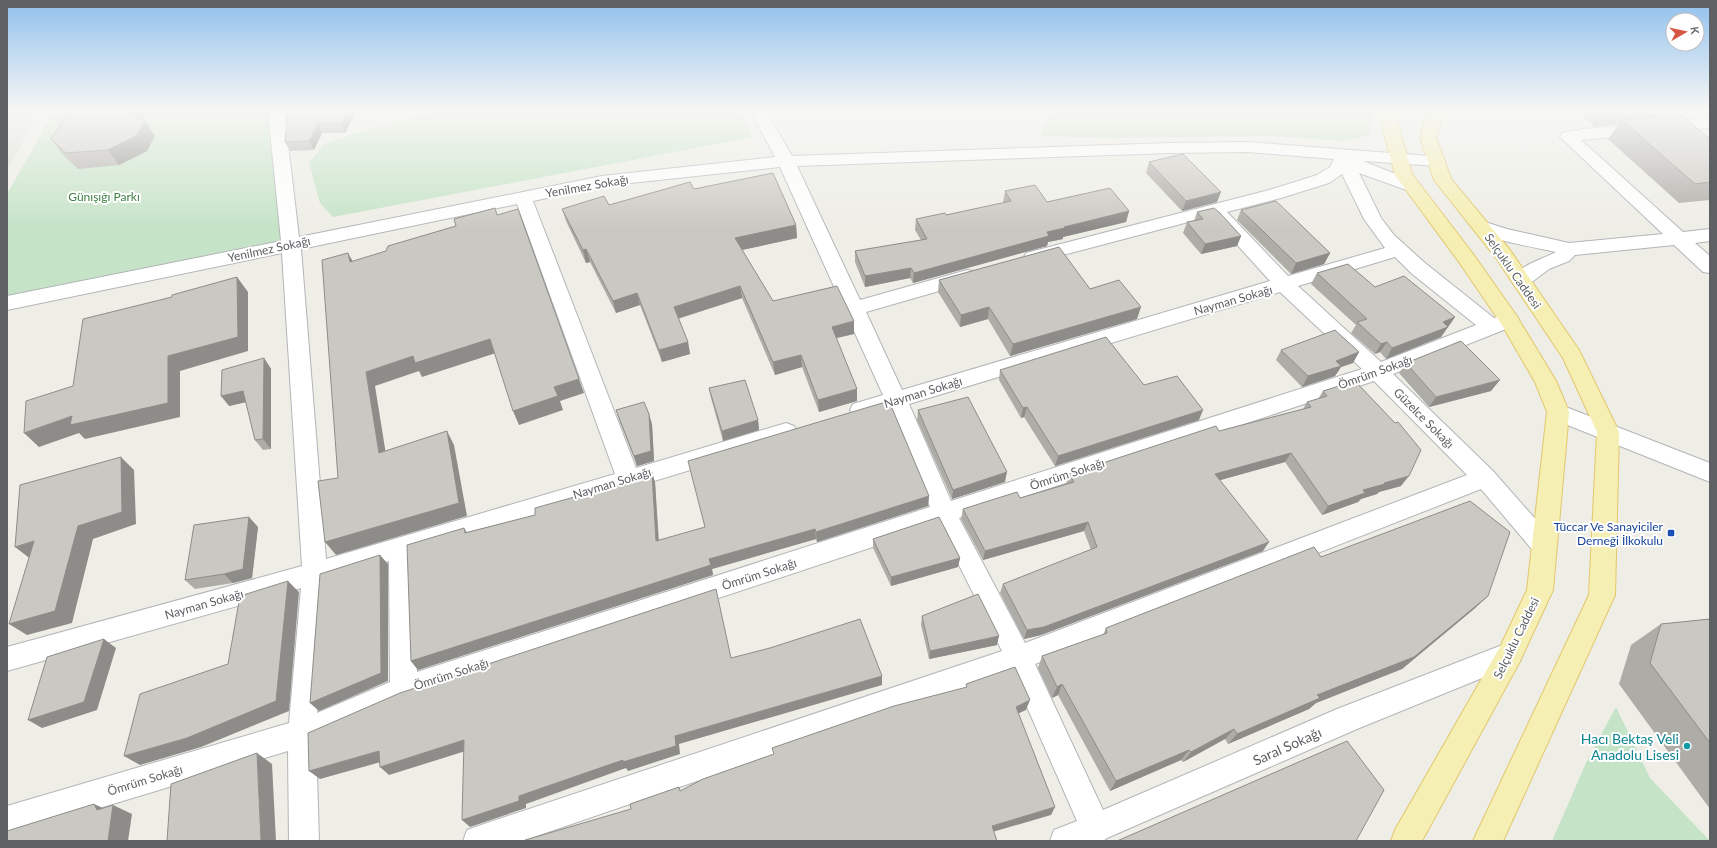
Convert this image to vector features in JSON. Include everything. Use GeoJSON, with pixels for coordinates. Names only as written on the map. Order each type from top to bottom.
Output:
{"type":"FeatureCollection","features":[{"type":"Feature","properties":{"kind":"main road","name":"Selçuklu Caddesi"},"geometry":{"type":"LineString","coordinates":[[1397,150],[1404,175],[1466,258],[1501,324],[1545,381],[1558,412],[1540,590],[1510,654],[1406,841]]}},
{"type":"Feature","properties":{"kind":"main road","name":"Selçuklu Caddesi"},"geometry":{"type":"LineString","coordinates":[[1433,150],[1443,180],[1503,254],[1572,355],[1608,432],[1602,595],[1488,841]]}},
{"type":"Feature","properties":{"kind":"street"},"geometry":{"type":"LineString","coordinates":[[280,150],[291,245],[315,573],[302,733],[304,841]]}},
{"type":"Feature","properties":{"kind":"street"},"geometry":{"type":"LineString","coordinates":[[780,150],[896,400],[945,514],[1019,658],[1096,829]]}},
{"type":"Feature","properties":{"kind":"street","name":"Yenilmez Sokağı"},"geometry":{"type":"LineString","coordinates":[[7,303],[602,181],[786,161],[1165,150]]}},
{"type":"Feature","properties":{"kind":"street","name":"Yenilmez Sokağı"},"geometry":{"type":"LineString","coordinates":[[1272,150],[1343,157],[1437,161]]}},
{"type":"Feature","properties":{"kind":"street"},"geometry":{"type":"LineString","coordinates":[[1015,262],[1214,211],[1324,179],[1336,170],[1343,157],[1366,150]]}},
{"type":"Feature","properties":{"kind":"street"},"geometry":{"type":"LineString","coordinates":[[1582,150],[1710,267]]}},
{"type":"Feature","properties":{"kind":"street"},"geometry":{"type":"LineString","coordinates":[[1343,157],[1360,167],[1412,187]]}},
{"type":"Feature","properties":{"kind":"street"},"geometry":{"type":"LineString","coordinates":[[1343,157],[1373,219],[1387,240],[1418,268],[1501,324]]}},
{"type":"Feature","properties":{"kind":"street"},"geometry":{"type":"LineString","coordinates":[[524,197],[628,478]]}},
{"type":"Feature","properties":{"kind":"street","name":"Güzelce Sokağı"},"geometry":{"type":"LineString","coordinates":[[1214,211],[1223,218],[1285,285],[1378,372],[1486,478],[1544,546]]}},
{"type":"Feature","properties":{"kind":"street"},"geometry":{"type":"LineString","coordinates":[[1482,227],[1496,233],[1549,243],[1569,249],[1710,235]]}},
{"type":"Feature","properties":{"kind":"street"},"geometry":{"type":"LineString","coordinates":[[1521,280],[1542,265],[1562,257],[1569,249]]}},
{"type":"Feature","properties":{"kind":"street","name":"Nayman Sokağı"},"geometry":{"type":"LineString","coordinates":[[842,416],[1285,285],[1398,250]]}},
{"type":"Feature","properties":{"kind":"street"},"geometry":{"type":"LineString","coordinates":[[853,309],[985,270]]}},
{"type":"Feature","properties":{"kind":"street","name":"Ömrüm Sokağı"},"geometry":{"type":"LineString","coordinates":[[7,821],[302,733],[404,689],[1378,372],[1501,324]]}},
{"type":"Feature","properties":{"kind":"street"},"geometry":{"type":"LineString","coordinates":[[1558,412],[1710,473]]}},
{"type":"Feature","properties":{"kind":"street","name":"Nayman Sokağı"},"geometry":{"type":"LineString","coordinates":[[7,659],[315,573],[804,426]]}},
{"type":"Feature","properties":{"kind":"street"},"geometry":{"type":"LineString","coordinates":[[478,841],[1019,658],[1486,478]]}},
{"type":"Feature","properties":{"kind":"street"},"geometry":{"type":"LineString","coordinates":[[401,547],[404,689]]}},
{"type":"Feature","properties":{"kind":"street","name":"Saral Sokağı"},"geometry":{"type":"LineString","coordinates":[[1065,841],[1096,829],[1347,719],[1510,654]]}},
{"type":"Feature","properties":{"kind":"shaded area"},"geometry":{"type":"Polygon","coordinates":[[[7,150],[19,150],[7,170],[7,150]]]}},
{"type":"Feature","properties":{"kind":"green space","name":"Günışığı Parkı"},"geometry":{"type":"Polygon","coordinates":[[[32,150],[280,150],[291,245],[7,303],[7,194],[32,150]]]}},
{"type":"Feature","properties":{"kind":"green space"},"geometry":{"type":"Polygon","coordinates":[[[320,150],[687,150],[333,217],[320,203],[309,163],[320,150]]]}},
{"type":"Feature","properties":{"kind":"green space"},"geometry":{"type":"Polygon","coordinates":[[[1616,707],[1650,778],[1710,841],[1552,841],[1586,763],[1616,707]]]}},
{"type":"Feature","properties":{"kind":"building"},"geometry":{"type":"Polygon","coordinates":[[[62,150],[109,150],[108,150],[66,153],[62,150]]]}},
{"type":"Feature","properties":{"kind":"building"},"geometry":{"type":"Polygon","coordinates":[[[1656,150],[1710,150],[1710,182],[1695,184],[1656,150]]]}},
{"type":"Feature","properties":{"kind":"building"},"geometry":{"type":"Polygon","coordinates":[[[1183,154],[1221,192],[1186,201],[1149,162],[1183,154]]]}},
{"type":"Feature","properties":{"kind":"building"},"geometry":{"type":"Polygon","coordinates":[[[773,173],[796,225],[735,238],[773,301],[837,286],[854,321],[832,327],[857,389],[818,400],[801,355],[773,362],[740,286],[674,307],[688,342],[659,350],[637,293],[613,301],[586,249],[583,250],[562,209],[604,196],[609,205],[690,182],[694,189],[773,173]]]}},
{"type":"Feature","properties":{"kind":"building"},"geometry":{"type":"Polygon","coordinates":[[[1035,185],[1047,202],[1110,188],[1129,211],[1064,227],[1065,228],[1047,232],[1049,236],[914,273],[911,268],[865,276],[855,251],[927,239],[916,219],[945,213],[946,215],[1011,201],[1005,191],[1035,185]]]}},
{"type":"Feature","properties":{"kind":"building"},"geometry":{"type":"Polygon","coordinates":[[[1276,201],[1330,253],[1296,263],[1241,210],[1276,201]]]}},
{"type":"Feature","properties":{"kind":"building"},"geometry":{"type":"Polygon","coordinates":[[[495,208],[497,215],[518,209],[579,379],[554,387],[558,396],[513,411],[490,339],[415,363],[413,356],[366,372],[379,453],[447,431],[459,503],[325,542],[318,481],[338,478],[322,260],[348,253],[350,262],[386,251],[388,246],[456,226],[454,219],[495,208]]]}},
{"type":"Feature","properties":{"kind":"building"},"geometry":{"type":"Polygon","coordinates":[[[1214,208],[1241,236],[1205,244],[1187,222],[1203,219],[1197,212],[1214,208]]]}},
{"type":"Feature","properties":{"kind":"building"},"geometry":{"type":"Polygon","coordinates":[[[1059,247],[1090,289],[1119,280],[1141,307],[1013,344],[989,307],[961,315],[939,280],[1059,247]]]}},
{"type":"Feature","properties":{"kind":"building"},"geometry":{"type":"Polygon","coordinates":[[[1348,264],[1375,287],[1404,276],[1455,317],[1443,322],[1448,327],[1392,348],[1387,342],[1381,344],[1357,322],[1367,319],[1317,273],[1348,264]]]}},
{"type":"Feature","properties":{"kind":"building"},"geometry":{"type":"Polygon","coordinates":[[[237,277],[238,337],[168,356],[168,403],[70,425],[72,416],[24,433],[26,401],[73,386],[83,319],[172,297],[172,295],[237,277]]]}},
{"type":"Feature","properties":{"kind":"building"},"geometry":{"type":"Polygon","coordinates":[[[1335,330],[1359,352],[1336,361],[1341,366],[1308,376],[1281,350],[1335,330]]]}},
{"type":"Feature","properties":{"kind":"building"},"geometry":{"type":"Polygon","coordinates":[[[1106,337],[1144,385],[1177,376],[1203,410],[1058,456],[1027,407],[1023,408],[1000,370],[1106,337]]]}},
{"type":"Feature","properties":{"kind":"building"},"geometry":{"type":"Polygon","coordinates":[[[1461,341],[1500,380],[1436,397],[1406,363],[1461,341]]]}},
{"type":"Feature","properties":{"kind":"building"},"geometry":{"type":"Polygon","coordinates":[[[264,358],[263,439],[255,440],[243,391],[221,396],[222,370],[264,358]]]}},
{"type":"Feature","properties":{"kind":"building"},"geometry":{"type":"Polygon","coordinates":[[[745,380],[758,420],[722,431],[709,388],[745,380]]]}},
{"type":"Feature","properties":{"kind":"building"},"geometry":{"type":"Polygon","coordinates":[[[1355,381],[1395,423],[1398,422],[1421,450],[1409,476],[1363,490],[1365,493],[1328,506],[1291,453],[1215,474],[1269,542],[1044,627],[1027,630],[1003,584],[1097,547],[1088,522],[985,551],[963,509],[1017,492],[1020,498],[1074,482],[1069,474],[1216,426],[1219,431],[1311,407],[1307,402],[1327,396],[1323,391],[1355,381]]]}},
{"type":"Feature","properties":{"kind":"building"},"geometry":{"type":"Polygon","coordinates":[[[968,397],[1007,472],[953,490],[918,410],[968,397]]]}},
{"type":"Feature","properties":{"kind":"building"},"geometry":{"type":"Polygon","coordinates":[[[889,401],[929,496],[816,532],[815,529],[709,559],[711,565],[411,661],[407,545],[464,528],[465,533],[535,515],[535,508],[635,480],[634,477],[652,472],[656,541],[705,527],[688,461],[889,401]]]}},
{"type":"Feature","properties":{"kind":"building"},"geometry":{"type":"Polygon","coordinates":[[[644,402],[649,414],[651,451],[634,456],[616,410],[644,402]]]}},
{"type":"Feature","properties":{"kind":"building"},"geometry":{"type":"Polygon","coordinates":[[[121,457],[122,512],[78,526],[55,611],[9,624],[34,541],[15,547],[20,485],[121,457]]]}},
{"type":"Feature","properties":{"kind":"building"},"geometry":{"type":"Polygon","coordinates":[[[1470,501],[1510,532],[1488,596],[1414,657],[1317,695],[1320,698],[1237,734],[1234,729],[1191,752],[1189,750],[1116,781],[1062,684],[1057,687],[1042,656],[1107,633],[1106,628],[1314,547],[1321,557],[1470,501]]]}},
{"type":"Feature","properties":{"kind":"building"},"geometry":{"type":"Polygon","coordinates":[[[249,517],[243,569],[224,574],[185,580],[194,525],[249,517]]]}},
{"type":"Feature","properties":{"kind":"building"},"geometry":{"type":"Polygon","coordinates":[[[939,517],[960,558],[891,577],[873,539],[939,517]]]}},
{"type":"Feature","properties":{"kind":"building"},"geometry":{"type":"Polygon","coordinates":[[[380,555],[381,673],[310,703],[320,574],[380,555]]]}},
{"type":"Feature","properties":{"kind":"building"},"geometry":{"type":"Polygon","coordinates":[[[288,581],[276,701],[187,738],[124,756],[140,694],[228,664],[240,596],[288,581]]]}},
{"type":"Feature","properties":{"kind":"building"},"geometry":{"type":"Polygon","coordinates":[[[716,589],[731,658],[770,648],[860,619],[882,676],[675,736],[676,746],[623,762],[623,760],[519,796],[519,801],[462,820],[464,740],[380,767],[379,751],[309,771],[308,733],[400,693],[716,589]]]}},
{"type":"Feature","properties":{"kind":"building"},"geometry":{"type":"Polygon","coordinates":[[[978,594],[999,636],[930,651],[922,616],[978,594]]]}},
{"type":"Feature","properties":{"kind":"building"},"geometry":{"type":"Polygon","coordinates":[[[1710,619],[1710,743],[1650,663],[1661,624],[1710,619]]]}},
{"type":"Feature","properties":{"kind":"building"},"geometry":{"type":"Polygon","coordinates":[[[104,639],[84,702],[28,720],[47,657],[104,639]]]}},
{"type":"Feature","properties":{"kind":"building"},"geometry":{"type":"Polygon","coordinates":[[[1015,667],[1030,700],[1016,707],[1055,807],[992,826],[997,841],[525,841],[631,809],[630,804],[679,787],[680,791],[703,779],[774,754],[772,748],[894,706],[967,687],[966,684],[1015,667]]]}},
{"type":"Feature","properties":{"kind":"building"},"geometry":{"type":"Polygon","coordinates":[[[1347,741],[1384,790],[1356,841],[1117,841],[1347,741]]]}},
{"type":"Feature","properties":{"kind":"building"},"geometry":{"type":"Polygon","coordinates":[[[257,753],[261,841],[167,841],[171,784],[257,753]]]}},
{"type":"Feature","properties":{"kind":"building"},"geometry":{"type":"Polygon","coordinates":[[[94,804],[97,810],[113,805],[108,841],[7,841],[7,831],[94,804]]]}},
{"type":"Feature","properties":{"kind":"place","name":"Tüccar Ve Sanayiciler Derneği İlkokulu"},"geometry":{"type":"Point","coordinates":[1671,533]}},
{"type":"Feature","properties":{"kind":"place","name":"Hacı Bektaş Veli Anadolu Lisesi"},"geometry":{"type":"Point","coordinates":[1687,746]}}]}
